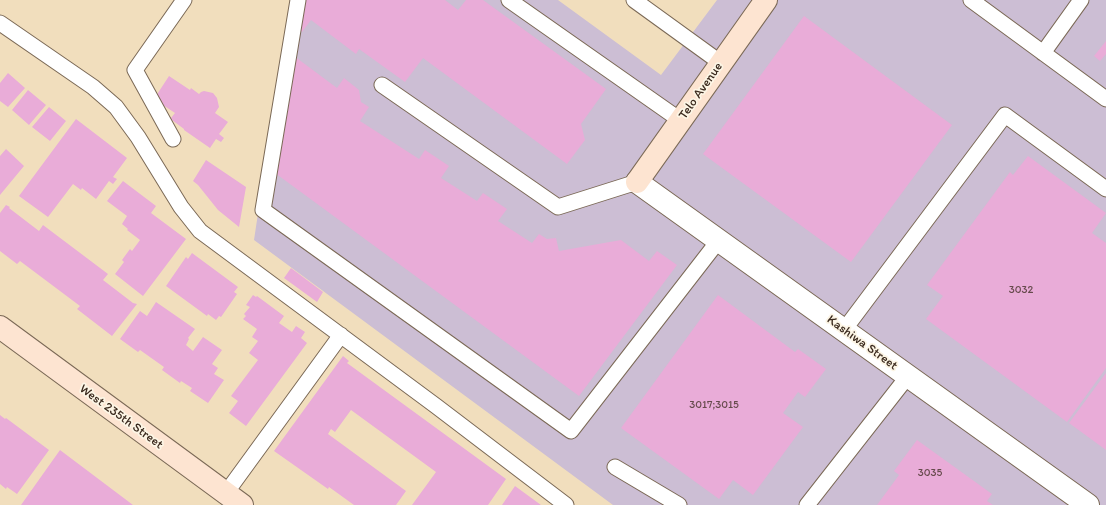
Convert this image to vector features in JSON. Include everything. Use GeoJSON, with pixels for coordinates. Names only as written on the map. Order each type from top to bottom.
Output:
{"type":"FeatureCollection","features":[{"type":"Feature","properties":{"kind":"street","name":"Telo Avenue"},"geometry":{"type":"LineString","coordinates":[[637,182],[766,0]]}},
{"type":"Feature","properties":{"kind":"street","name":"Kashiwa Street"},"geometry":{"type":"LineString","coordinates":[[637,182],[1088,505]]}},
{"type":"Feature","properties":{"kind":"street","name":"West 235th Street"},"geometry":{"type":"LineString","coordinates":[[0,327],[234,499]]}},
{"type":"Feature","properties":{"kind":"lane"},"geometry":{"type":"LineString","coordinates":[[173,139],[135,70],[184,0]]}},
{"type":"Feature","properties":{"kind":"lane"},"geometry":{"type":"LineString","coordinates":[[298,0],[263,210],[572,431],[718,240]]}},
{"type":"Feature","properties":{"kind":"lane"},"geometry":{"type":"LineString","coordinates":[[509,0],[680,120]]}},
{"type":"Feature","properties":{"kind":"lane"},"geometry":{"type":"LineString","coordinates":[[634,0],[721,63]]}},
{"type":"Feature","properties":{"kind":"lane"},"geometry":{"type":"LineString","coordinates":[[971,0],[1106,99]]}},
{"type":"Feature","properties":{"kind":"lane"},"geometry":{"type":"LineString","coordinates":[[1043,53],[1081,0]]}},
{"type":"Feature","properties":{"kind":"lane"},"geometry":{"type":"LineString","coordinates":[[0,23],[93,87],[116,107],[138,137],[181,208],[200,230],[566,505]]}},
{"type":"Feature","properties":{"kind":"lane"},"geometry":{"type":"LineString","coordinates":[[382,85],[558,207],[637,182]]}},
{"type":"Feature","properties":{"kind":"lane"},"geometry":{"type":"LineString","coordinates":[[844,330],[1005,115],[1106,189]]}},
{"type":"Feature","properties":{"kind":"lane"},"geometry":{"type":"LineString","coordinates":[[234,499],[341,335]]}},
{"type":"Feature","properties":{"kind":"lane"},"geometry":{"type":"LineString","coordinates":[[807,505],[908,376]]}},
{"type":"Feature","properties":{"kind":"lane"},"geometry":{"type":"LineString","coordinates":[[615,467],[679,505]]}},
{"type":"Feature","properties":{"kind":"shaded area"},"geometry":{"type":"Polygon","coordinates":[[[290,0],[558,0],[661,75],[717,0],[1106,0],[1106,505],[613,505],[254,240],[290,0]]]}},
{"type":"Feature","properties":{"kind":"building"},"geometry":{"type":"Polygon","coordinates":[[[303,0],[445,0],[458,10],[466,0],[483,0],[606,89],[581,124],[585,140],[567,164],[423,58],[405,82],[359,49],[356,54],[311,20],[302,32],[299,29],[303,0]]]}},
{"type":"Feature","properties":{"kind":"building"},"geometry":{"type":"Polygon","coordinates":[[[804,16],[952,125],[851,262],[703,154],[804,16]]]}},
{"type":"Feature","properties":{"kind":"building"},"geometry":{"type":"Polygon","coordinates":[[[1106,41],[1106,54],[1100,61],[1094,56],[1106,41]]]}},
{"type":"Feature","properties":{"kind":"building"},"geometry":{"type":"Polygon","coordinates":[[[294,56],[337,88],[344,78],[359,90],[361,102],[369,107],[360,121],[419,159],[425,150],[449,166],[441,178],[477,201],[483,193],[507,209],[498,221],[532,243],[539,234],[547,239],[556,238],[559,251],[621,240],[649,261],[657,251],[677,265],[579,396],[275,173],[294,56]]]}},
{"type":"Feature","properties":{"kind":"building"},"geometry":{"type":"Polygon","coordinates":[[[8,73],[25,88],[8,107],[0,101],[0,83],[8,73]]]}},
{"type":"Feature","properties":{"kind":"building"},"geometry":{"type":"Polygon","coordinates":[[[169,76],[190,90],[191,88],[199,94],[204,91],[213,93],[217,98],[219,107],[215,113],[228,122],[219,134],[224,138],[221,142],[216,139],[210,148],[172,120],[171,118],[175,113],[154,99],[169,76]]]}},
{"type":"Feature","properties":{"kind":"building"},"geometry":{"type":"Polygon","coordinates":[[[28,90],[46,105],[29,125],[12,110],[28,90]]]}},
{"type":"Feature","properties":{"kind":"building"},"geometry":{"type":"Polygon","coordinates":[[[49,107],[66,121],[50,141],[32,127],[49,107]]]}},
{"type":"Feature","properties":{"kind":"building"},"geometry":{"type":"Polygon","coordinates":[[[76,119],[127,158],[113,177],[117,179],[113,184],[109,181],[96,199],[82,188],[81,190],[73,184],[48,217],[19,196],[76,119]]]}},
{"type":"Feature","properties":{"kind":"building"},"geometry":{"type":"Polygon","coordinates":[[[6,149],[24,166],[0,195],[0,156],[6,149]]]}},
{"type":"Feature","properties":{"kind":"building"},"geometry":{"type":"Polygon","coordinates":[[[1028,156],[1106,213],[1092,233],[1106,243],[1106,368],[1067,422],[926,319],[943,296],[927,285],[1010,172],[1013,175],[1028,156]]]}},
{"type":"Feature","properties":{"kind":"building"},"geometry":{"type":"Polygon","coordinates":[[[206,160],[246,187],[239,227],[218,210],[193,181],[206,160]]]}},
{"type":"Feature","properties":{"kind":"building"},"geometry":{"type":"Polygon","coordinates":[[[123,181],[156,206],[151,213],[186,239],[143,296],[115,274],[124,262],[122,260],[130,249],[132,251],[140,240],[122,224],[127,216],[107,201],[123,181]]]}},
{"type":"Feature","properties":{"kind":"building"},"geometry":{"type":"Polygon","coordinates":[[[6,205],[39,231],[43,225],[108,274],[103,280],[133,303],[137,304],[112,336],[77,309],[80,306],[20,261],[17,264],[0,251],[0,213],[6,205]]]}},
{"type":"Feature","properties":{"kind":"building"},"geometry":{"type":"Polygon","coordinates":[[[192,253],[238,287],[234,292],[237,294],[221,317],[219,316],[216,320],[208,314],[207,316],[166,286],[186,257],[188,259],[192,253]]]}},
{"type":"Feature","properties":{"kind":"building"},"geometry":{"type":"Polygon","coordinates":[[[291,268],[323,292],[317,302],[284,278],[291,268]]]}},
{"type":"Feature","properties":{"kind":"building"},"geometry":{"type":"Polygon","coordinates":[[[253,295],[256,297],[257,296],[284,316],[279,323],[292,332],[296,326],[305,332],[301,338],[307,343],[246,426],[229,413],[238,401],[231,396],[258,360],[249,353],[258,341],[252,337],[257,329],[243,319],[246,316],[244,314],[250,307],[246,305],[253,295]]]}},
{"type":"Feature","properties":{"kind":"building"},"geometry":{"type":"Polygon","coordinates":[[[718,295],[795,352],[798,349],[826,369],[805,397],[798,392],[783,413],[803,427],[753,495],[733,480],[719,499],[621,428],[718,295]]]}},
{"type":"Feature","properties":{"kind":"building"},"geometry":{"type":"Polygon","coordinates":[[[156,302],[195,329],[188,338],[189,339],[186,345],[193,351],[203,337],[222,350],[212,364],[218,368],[214,374],[224,380],[208,403],[190,391],[192,388],[181,381],[180,383],[162,370],[164,367],[140,350],[138,352],[120,339],[140,311],[147,316],[156,302]]]}},
{"type":"Feature","properties":{"kind":"building"},"geometry":{"type":"Polygon","coordinates":[[[343,356],[349,361],[347,363],[506,479],[488,505],[412,505],[436,472],[351,410],[335,432],[331,429],[328,434],[406,491],[396,505],[354,505],[329,487],[328,489],[274,451],[343,356]]]}},
{"type":"Feature","properties":{"kind":"building"},"geometry":{"type":"Polygon","coordinates":[[[1106,373],[1106,450],[1069,423],[1106,373]]]}},
{"type":"Feature","properties":{"kind":"building"},"geometry":{"type":"Polygon","coordinates":[[[0,415],[49,450],[17,494],[7,487],[6,489],[0,484],[0,415]]]}},
{"type":"Feature","properties":{"kind":"building"},"geometry":{"type":"Polygon","coordinates":[[[917,440],[992,494],[987,501],[993,505],[877,505],[899,475],[894,471],[917,440]]]}},
{"type":"Feature","properties":{"kind":"building"},"geometry":{"type":"Polygon","coordinates":[[[60,450],[133,505],[21,505],[60,450]]]}},
{"type":"Feature","properties":{"kind":"building"},"geometry":{"type":"Polygon","coordinates":[[[515,486],[541,505],[502,505],[515,486]]]}}]}
